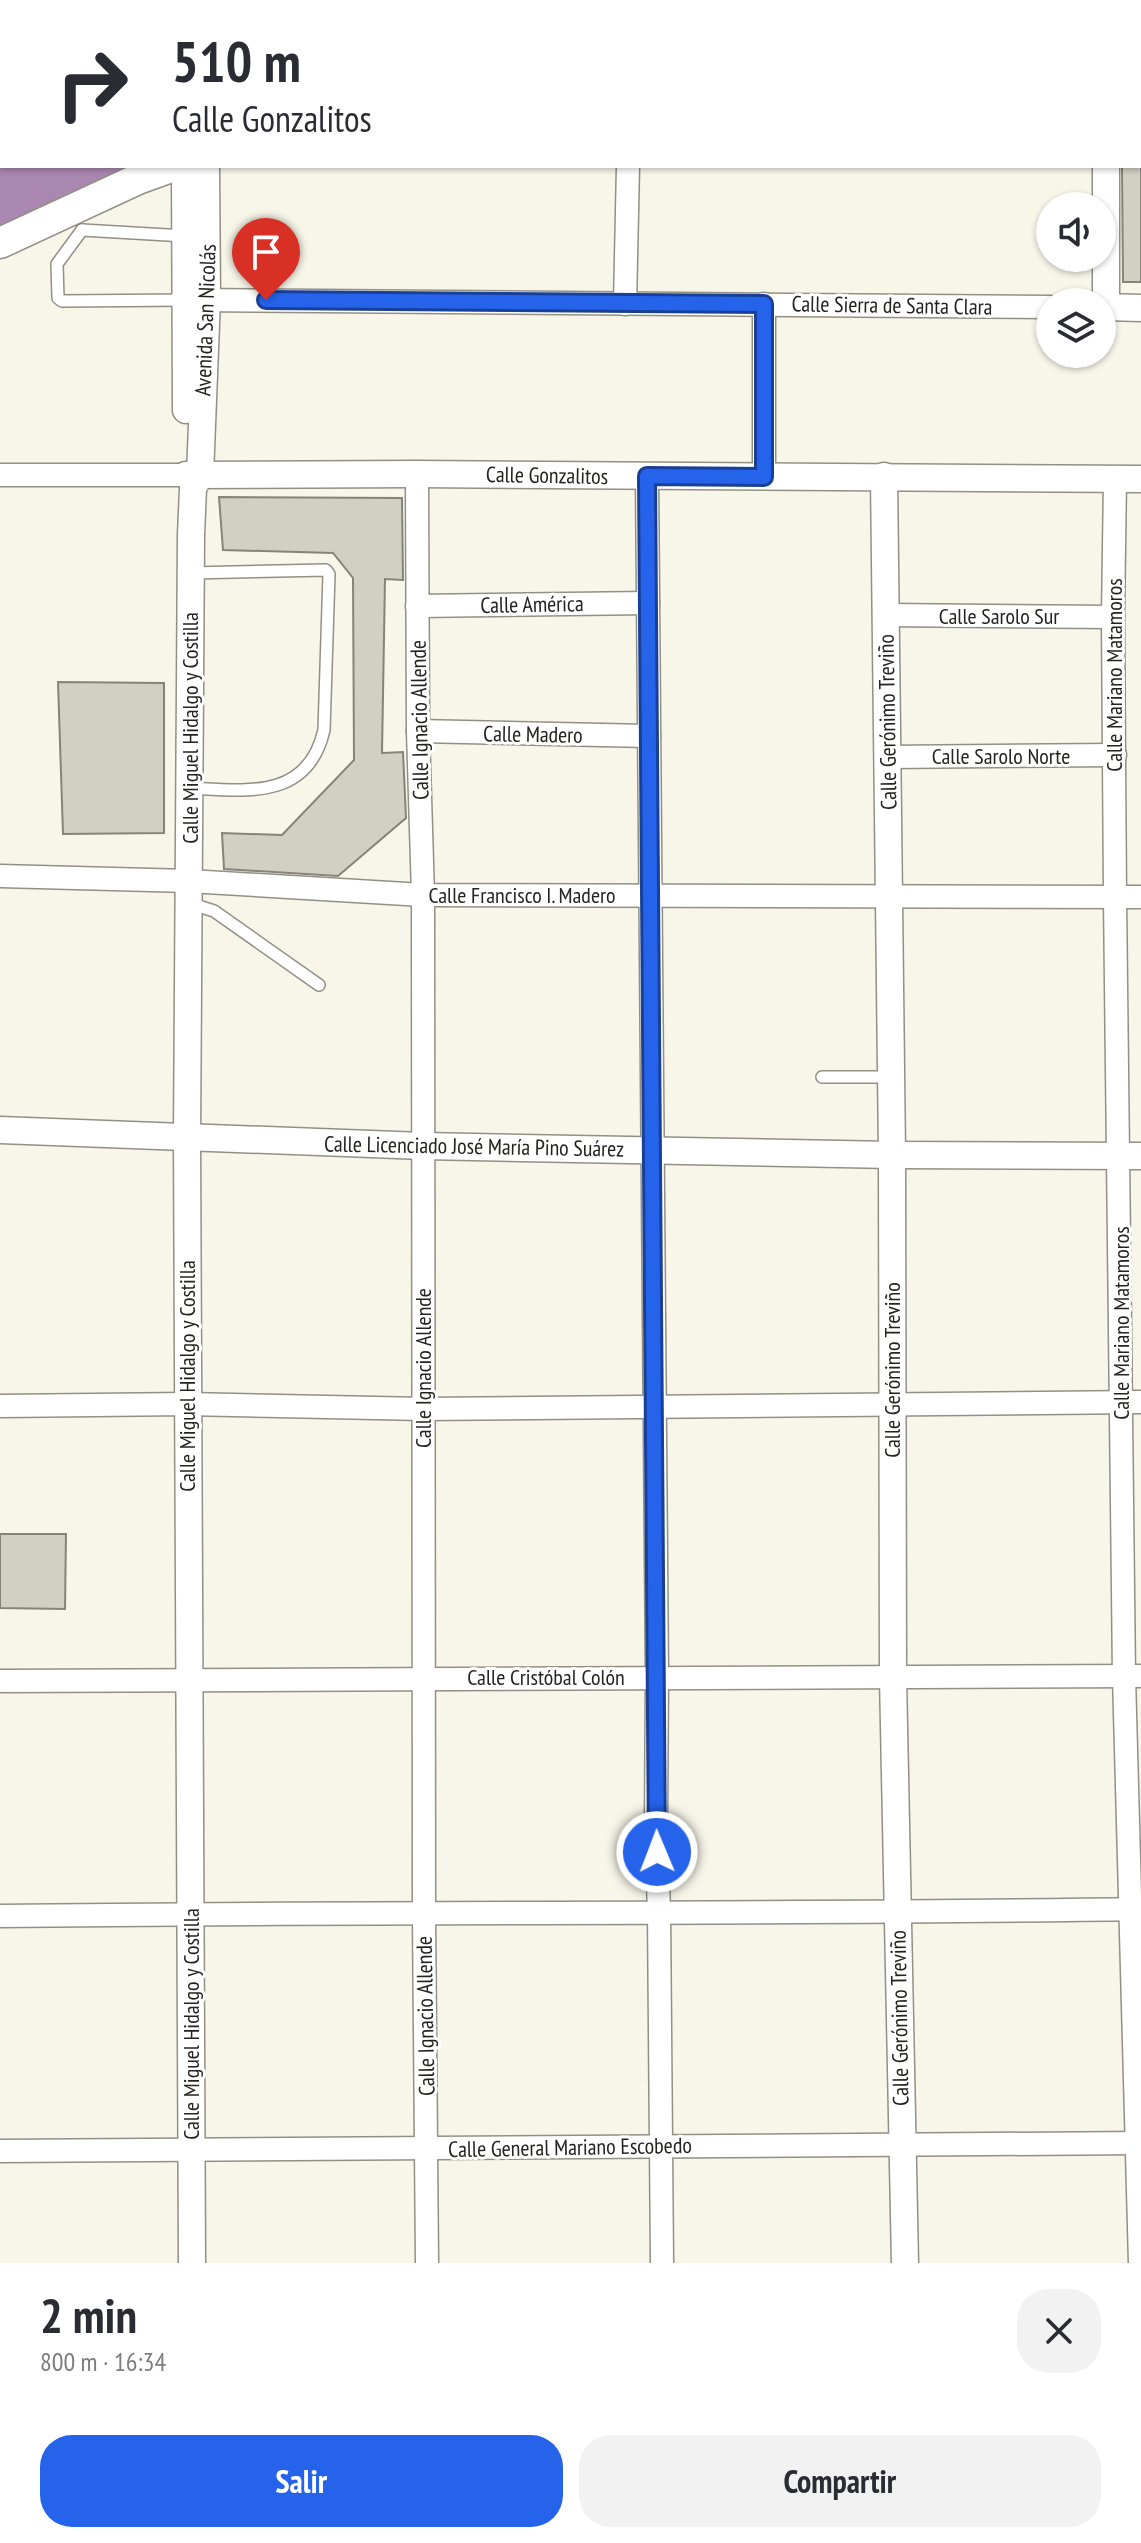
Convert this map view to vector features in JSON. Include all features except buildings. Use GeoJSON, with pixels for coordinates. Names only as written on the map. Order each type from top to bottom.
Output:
{"type":"FeatureCollection","features":[{"type":"Feature","properties":{"kind":"main road"},"geometry":{"type":"LineString","coordinates":[[0,243],[77,220],[151,170]]}},
{"type":"Feature","properties":{"kind":"street","name":"Avenida San Nicolás"},"geometry":{"type":"LineString","coordinates":[[185,168],[196,236]]}},
{"type":"Feature","properties":{"kind":"street","name":"Avenida San Nicolás"},"geometry":{"type":"LineString","coordinates":[[193,479],[196,236],[206,168]]}},
{"type":"Feature","properties":{"kind":"street"},"geometry":{"type":"LineString","coordinates":[[625,304],[628,168]]}},
{"type":"Feature","properties":{"kind":"street"},"geometry":{"type":"LineString","coordinates":[[1104,288],[1106,168]]}},
{"type":"Feature","properties":{"kind":"street","name":"Calle Sierra de Santa Clara"},"geometry":{"type":"LineString","coordinates":[[196,300],[1036,307]]}},
{"type":"Feature","properties":{"kind":"street"},"geometry":{"type":"LineString","coordinates":[[764,304],[764,477]]}},
{"type":"Feature","properties":{"kind":"street"},"geometry":{"type":"LineString","coordinates":[[1116,307],[1141,308]]}},
{"type":"Feature","properties":{"kind":"street","name":"Calle Gonzalitos"},"geometry":{"type":"LineString","coordinates":[[0,475],[193,479],[417,474],[1128,479]]}},
{"type":"Feature","properties":{"kind":"street","name":"Calle Ignacio Allende"},"geometry":{"type":"LineString","coordinates":[[417,474],[418,731],[423,895],[427,2263]]}},
{"type":"Feature","properties":{"kind":"street"},"geometry":{"type":"LineString","coordinates":[[647,476],[662,2263]]}},
{"type":"Feature","properties":{"kind":"street","name":"Calle Gerónimo Treviño"},"geometry":{"type":"LineString","coordinates":[[884,476],[892,1155],[893,1677],[905,2263]]}},
{"type":"Feature","properties":{"kind":"street","name":"Calle Miguel Hidalgo y Costilla"},"geometry":{"type":"LineString","coordinates":[[192,2263],[192,1912],[187,1679],[187,1138],[193,479]]}},
{"type":"Feature","properties":{"kind":"street","name":"Calle Mariano Matamoros"},"geometry":{"type":"LineString","coordinates":[[1128,479],[1113,617],[1115,897],[1130,1156],[1132,1676],[1140,2263]]}},
{"type":"Feature","properties":{"kind":"street","name":"Calle América"},"geometry":{"type":"LineString","coordinates":[[417,606],[648,603]]}},
{"type":"Feature","properties":{"kind":"street","name":"Calle Sarolo Sur"},"geometry":{"type":"LineString","coordinates":[[885,615],[1113,617]]}},
{"type":"Feature","properties":{"kind":"street","name":"Calle Madero"},"geometry":{"type":"LineString","coordinates":[[418,731],[649,736]]}},
{"type":"Feature","properties":{"kind":"street","name":"Calle Sarolo Norte"},"geometry":{"type":"LineString","coordinates":[[887,757],[1115,755]]}},
{"type":"Feature","properties":{"kind":"street","name":"Calle Francisco I. Madero"},"geometry":{"type":"LineString","coordinates":[[0,876],[188,892],[1141,897]]}},
{"type":"Feature","properties":{"kind":"street","name":"Calle Licenciado José María Pino Suárez"},"geometry":{"type":"LineString","coordinates":[[0,1130],[423,1146],[1130,1156]]}},
{"type":"Feature","properties":{"kind":"street"},"geometry":{"type":"LineString","coordinates":[[0,1406],[187,1404],[424,1409],[1131,1402]]}},
{"type":"Feature","properties":{"kind":"street","name":"Calle Cristóbal Colón"},"geometry":{"type":"LineString","coordinates":[[0,1681],[1132,1676]]}},
{"type":"Feature","properties":{"kind":"street"},"geometry":{"type":"LineString","coordinates":[[0,1916],[192,1912],[424,1915],[1136,1910]]}},
{"type":"Feature","properties":{"kind":"street","name":"Calle General Mariano Escobedo"},"geometry":{"type":"LineString","coordinates":[[0,2151],[1139,2143]]}},
{"type":"Feature","properties":{"kind":"lane"},"geometry":{"type":"LineString","coordinates":[[196,236],[77,220],[56,268],[58,298],[62,301],[196,300]]}},
{"type":"Feature","properties":{"kind":"lane"},"geometry":{"type":"LineString","coordinates":[[189,788],[270,789],[299,773],[317,753],[324,730],[329,574],[326,570],[191,573]]}},
{"type":"Feature","properties":{"kind":"lane"},"geometry":{"type":"LineString","coordinates":[[188,892],[319,985]]}},
{"type":"Feature","properties":{"kind":"lane"},"geometry":{"type":"LineString","coordinates":[[822,1077],[891,1077]]}},
{"type":"Feature","properties":{"kind":"shaded area"},"geometry":{"type":"Polygon","coordinates":[[[0,168],[170,168],[0,243],[0,168]]]}},
{"type":"Feature","properties":{"kind":"route"},"geometry":{"type":"LineString","coordinates":[[266,300],[764,304],[764,477],[647,476],[657,1852]]}}]}
